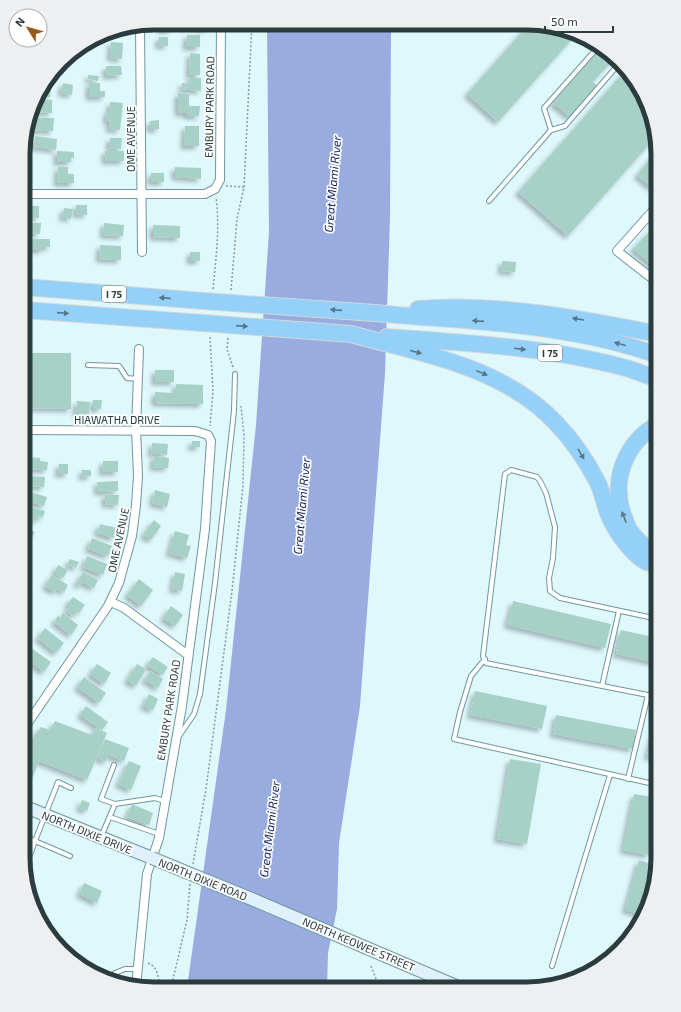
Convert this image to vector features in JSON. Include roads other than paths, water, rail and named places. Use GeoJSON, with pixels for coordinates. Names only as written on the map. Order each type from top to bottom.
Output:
{"type":"FeatureCollection","features":[{"type":"Feature","properties":{"kind":"highway","name":"I 75"},"geometry":{"type":"LineString","coordinates":[[30,287],[374,313],[442,313],[483,322],[566,332],[603,339],[651,353]]}},
{"type":"Feature","properties":{"kind":"highway","name":"I 75"},"geometry":{"type":"LineString","coordinates":[[30,310],[518,348],[568,356],[626,368],[651,377]]}},
{"type":"Feature","properties":{"kind":"highway"},"geometry":{"type":"LineString","coordinates":[[442,313],[526,312],[577,319],[651,333]]}},
{"type":"Feature","properties":{"kind":"highway"},"geometry":{"type":"LineString","coordinates":[[351,334],[445,360],[484,373],[532,401],[556,423],[577,448],[597,482],[610,519],[629,547],[646,562],[651,563]]}},
{"type":"Feature","properties":{"kind":"highway"},"geometry":{"type":"LineString","coordinates":[[651,428],[636,442],[626,457],[619,480],[620,506],[629,530],[643,546],[651,551]]}},
{"type":"Feature","properties":{"kind":"main road","name":"NORTH DIXIE DRIVE"},"geometry":{"type":"LineString","coordinates":[[30,809],[152,858]]}},
{"type":"Feature","properties":{"kind":"main road","name":"NORTH DIXIE ROAD"},"geometry":{"type":"LineString","coordinates":[[152,858],[254,900]]}},
{"type":"Feature","properties":{"kind":"main road","name":"NORTH KEOWEE STREET"},"geometry":{"type":"LineString","coordinates":[[254,900],[447,982]]}},
{"type":"Feature","properties":{"kind":"street","name":"EMBURY PARK ROAD"},"geometry":{"type":"LineString","coordinates":[[141,194],[205,194],[216,187],[220,180],[221,30]]}},
{"type":"Feature","properties":{"kind":"street","name":"OME AVENUE"},"geometry":{"type":"LineString","coordinates":[[140,31],[142,252]]}},
{"type":"Feature","properties":{"kind":"street"},"geometry":{"type":"LineString","coordinates":[[30,194],[141,194]]}},
{"type":"Feature","properties":{"kind":"street"},"geometry":{"type":"LineString","coordinates":[[651,213],[617,251],[651,278]]}},
{"type":"Feature","properties":{"kind":"street","name":"OME AVENUE"},"geometry":{"type":"LineString","coordinates":[[30,720],[111,602],[127,559],[136,505],[138,476],[136,429],[139,349]]}},
{"type":"Feature","properties":{"kind":"street","name":"HIAWATHA DRIVE"},"geometry":{"type":"LineString","coordinates":[[30,430],[136,429],[196,431],[202,432],[209,436]]}},
{"type":"Feature","properties":{"kind":"street","name":"EMBURY PARK ROAD"},"geometry":{"type":"LineString","coordinates":[[137,981],[147,874],[159,834],[175,742],[205,529],[211,441],[209,436]]}},
{"type":"Feature","properties":{"kind":"street"},"geometry":{"type":"LineString","coordinates":[[111,602],[124,608],[188,655]]}},
{"type":"Feature","properties":{"kind":"lane"},"geometry":{"type":"LineString","coordinates":[[550,130],[544,108],[595,51]]}},
{"type":"Feature","properties":{"kind":"lane"},"geometry":{"type":"LineString","coordinates":[[489,201],[550,130],[565,126],[616,67]]}},
{"type":"Feature","properties":{"kind":"lane"},"geometry":{"type":"LineString","coordinates":[[88,365],[119,366],[127,378],[139,379]]}},
{"type":"Feature","properties":{"kind":"lane"},"geometry":{"type":"LineString","coordinates":[[175,742],[194,714],[200,694],[215,583],[234,411],[235,374]]}},
{"type":"Feature","properties":{"kind":"lane"},"geometry":{"type":"LineString","coordinates":[[651,618],[560,598],[550,591],[549,578],[555,527],[546,493],[537,477],[510,470],[505,474],[483,656],[486,663],[651,696]]}},
{"type":"Feature","properties":{"kind":"lane"},"geometry":{"type":"LineString","coordinates":[[602,686],[619,611]]}},
{"type":"Feature","properties":{"kind":"lane"},"geometry":{"type":"LineString","coordinates":[[484,659],[471,676],[460,712],[454,739],[651,784]]}},
{"type":"Feature","properties":{"kind":"lane"},"geometry":{"type":"LineString","coordinates":[[628,779],[648,695]]}},
{"type":"Feature","properties":{"kind":"lane"},"geometry":{"type":"LineString","coordinates":[[114,765],[101,799],[116,804],[155,798],[164,801]]}},
{"type":"Feature","properties":{"kind":"lane"},"geometry":{"type":"LineString","coordinates":[[552,966],[610,775]]}},
{"type":"Feature","properties":{"kind":"lane"},"geometry":{"type":"LineString","coordinates":[[30,855],[58,782],[71,788]]}},
{"type":"Feature","properties":{"kind":"lane"},"geometry":{"type":"LineString","coordinates":[[101,837],[116,804]]}},
{"type":"Feature","properties":{"kind":"lane"},"geometry":{"type":"LineString","coordinates":[[110,817],[159,834]]}},
{"type":"Feature","properties":{"kind":"lane"},"geometry":{"type":"LineString","coordinates":[[30,839],[70,856]]}},
{"type":"Feature","properties":{"kind":"lane"},"geometry":{"type":"LineString","coordinates":[[114,976],[115,973],[124,969],[138,970]]}},
{"type":"Feature","properties":{"kind":"water","name":"Great Miami River"},"geometry":{"type":"Polygon","coordinates":[[[267,30],[391,30],[390,217],[385,373],[360,706],[339,843],[337,909],[328,953],[327,982],[188,982],[226,710],[256,425],[269,232],[267,30]]]}}]}
